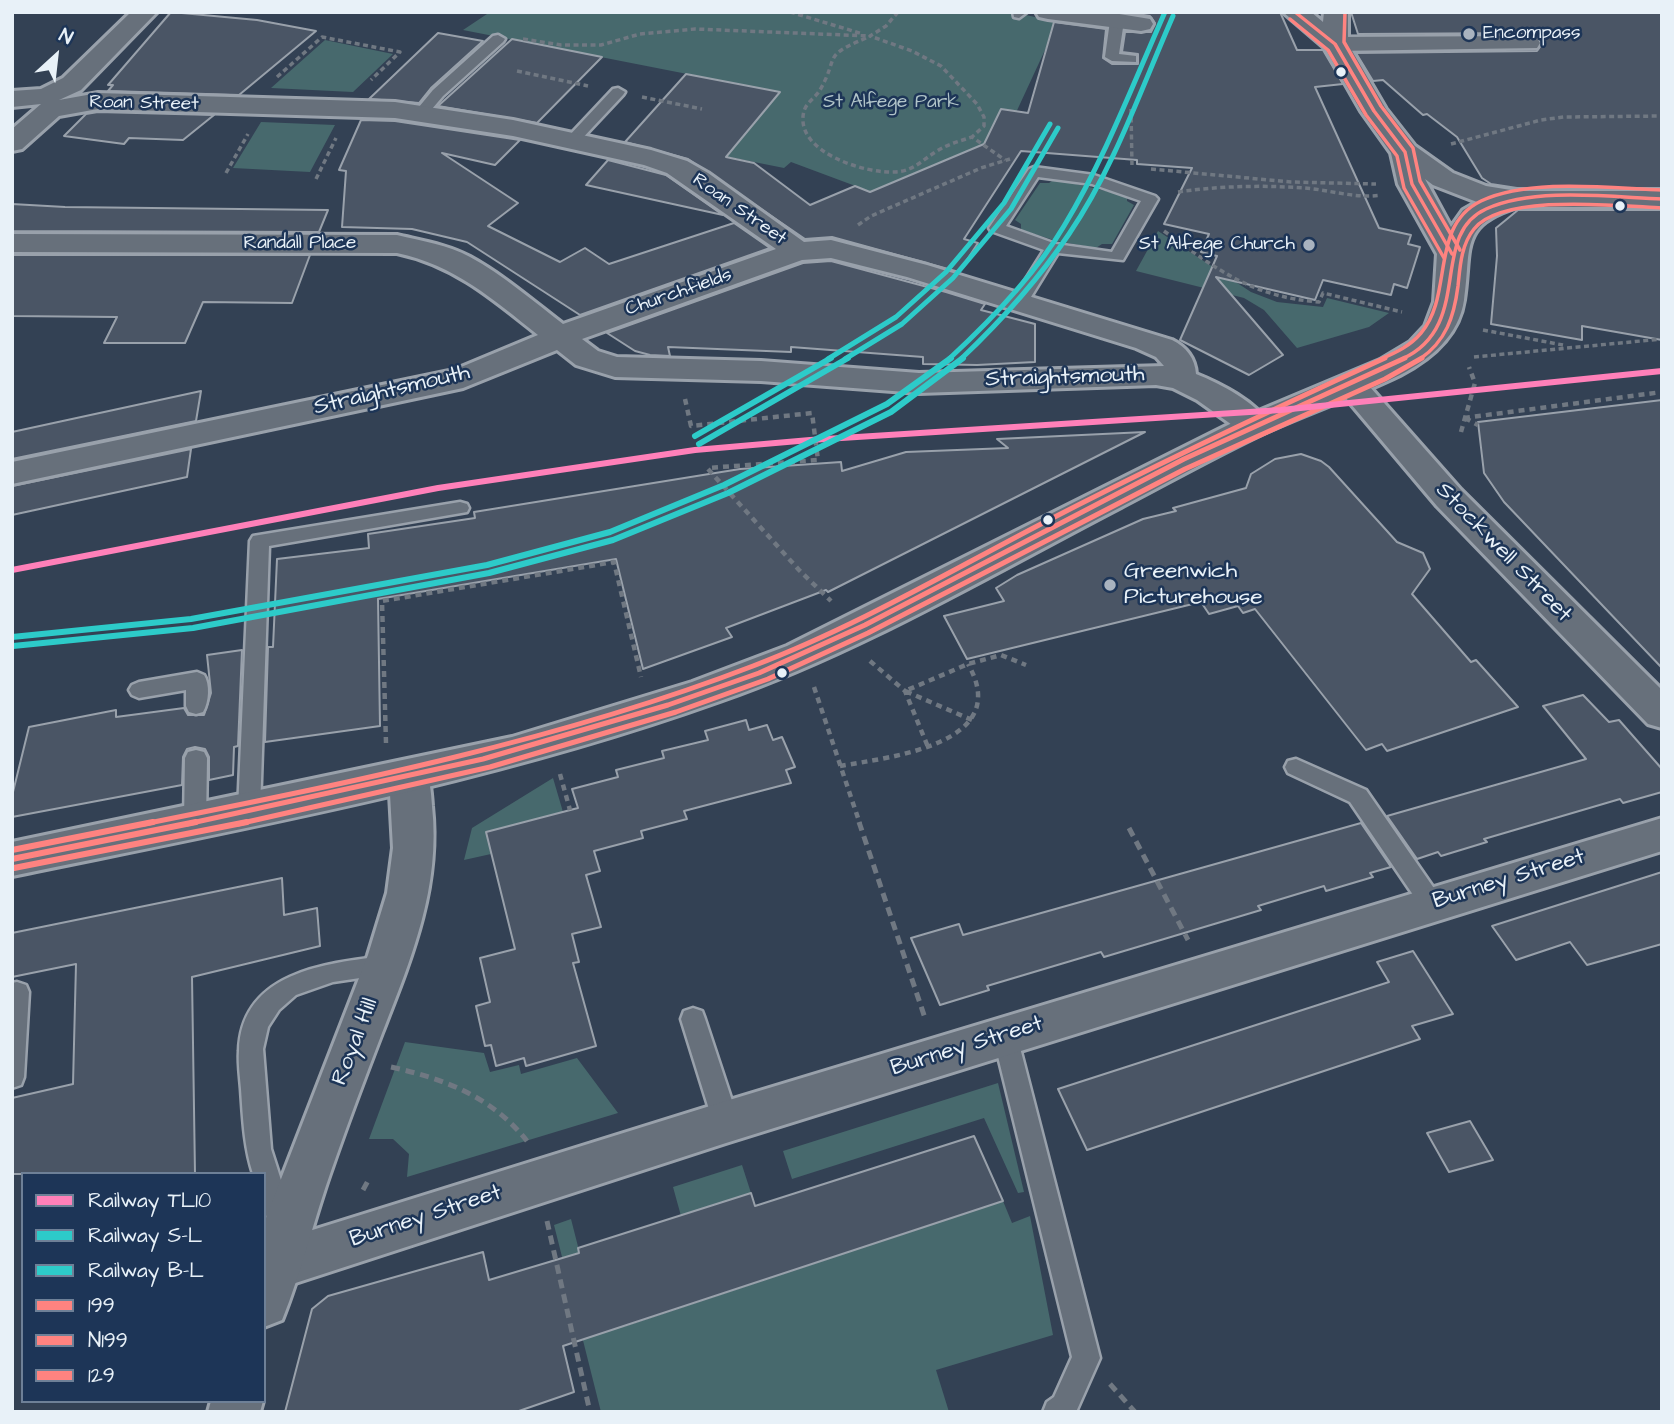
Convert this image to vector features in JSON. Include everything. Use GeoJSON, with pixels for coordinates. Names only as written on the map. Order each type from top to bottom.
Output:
{"type":"FeatureCollection","features":[{"type":"Feature","properties":{"kind":"street","name":"Roan Street"},"geometry":{"type":"LineString","coordinates":[[12,99],[46,96],[62,90],[79,78],[145,12]]}},
{"type":"Feature","properties":{"kind":"street"},"geometry":{"type":"LineString","coordinates":[[1048,12],[1129,22]]}},
{"type":"Feature","properties":{"kind":"street"},"geometry":{"type":"LineString","coordinates":[[1295,12],[1335,44],[1374,111],[1405,152],[1457,186],[1480,194],[1517,200],[1662,199]]}},
{"type":"Feature","properties":{"kind":"street"},"geometry":{"type":"LineString","coordinates":[[1335,44],[1336,12]]}},
{"type":"Feature","properties":{"kind":"street"},"geometry":{"type":"LineString","coordinates":[[1335,44],[1530,43]]}},
{"type":"Feature","properties":{"kind":"street","name":"Roan Street"},"geometry":{"type":"LineString","coordinates":[[21,134],[51,109],[76,103],[264,106],[421,113],[572,141],[650,158],[677,167],[799,251],[831,249],[1020,301],[1157,345],[1176,356],[1181,364],[1180,377]]}},
{"type":"Feature","properties":{"kind":"street"},"geometry":{"type":"LineString","coordinates":[[1405,152],[1412,184],[1452,254]]}},
{"type":"Feature","properties":{"kind":"street"},"geometry":{"type":"LineString","coordinates":[[12,859],[249,810],[398,762],[512,752],[705,692],[800,656],[1254,425],[1391,367],[1421,349],[1439,329],[1448,302],[1452,254],[1473,216],[1486,208],[1517,200]]}},
{"type":"Feature","properties":{"kind":"street","name":"Randall Place"},"geometry":{"type":"LineString","coordinates":[[12,243],[397,244],[429,251],[459,264],[504,293],[561,336]]}},
{"type":"Feature","properties":{"kind":"street","name":"Churchfields"},"geometry":{"type":"LineString","coordinates":[[561,336],[799,251]]}},
{"type":"Feature","properties":{"kind":"street","name":"Straightsmouth"},"geometry":{"type":"LineString","coordinates":[[12,473],[463,378],[561,336],[587,358],[615,367],[642,369],[761,371],[919,383],[1156,375],[1180,377]]}},
{"type":"Feature","properties":{"kind":"street"},"geometry":{"type":"LineString","coordinates":[[1180,377],[1205,389],[1254,425]]}},
{"type":"Feature","properties":{"kind":"street","name":"Stockwell Street"},"geometry":{"type":"LineString","coordinates":[[1351,385],[1449,498],[1662,714]]}},
{"type":"Feature","properties":{"kind":"street","name":"Royal Hill"},"geometry":{"type":"LineString","coordinates":[[274,1267],[386,966],[403,911],[412,871],[414,821],[398,762]]}},
{"type":"Feature","properties":{"kind":"street","name":"Burney Street"},"geometry":{"type":"LineString","coordinates":[[274,1267],[726,1122],[1662,834]]}},
{"type":"Feature","properties":{"kind":"lane"},"geometry":{"type":"LineString","coordinates":[[1129,22],[1112,57],[1131,59]]}},
{"type":"Feature","properties":{"kind":"lane"},"geometry":{"type":"LineString","coordinates":[[421,113],[438,93],[498,39]]}},
{"type":"Feature","properties":{"kind":"lane"},"geometry":{"type":"LineString","coordinates":[[572,141],[618,92]]}},
{"type":"Feature","properties":{"kind":"lane"},"geometry":{"type":"LineString","coordinates":[[1034,172],[1094,180],[1150,199],[1138,220],[1118,257],[1053,248],[997,228],[1034,172]]}},
{"type":"Feature","properties":{"kind":"lane"},"geometry":{"type":"LineString","coordinates":[[1020,301],[1053,248]]}},
{"type":"Feature","properties":{"kind":"lane"},"geometry":{"type":"LineString","coordinates":[[249,810],[260,541],[460,508]]}},
{"type":"Feature","properties":{"kind":"lane"},"geometry":{"type":"LineString","coordinates":[[139,690],[197,680],[196,706]]}},
{"type":"Feature","properties":{"kind":"lane"},"geometry":{"type":"LineString","coordinates":[[195,822],[196,758]]}},
{"type":"Feature","properties":{"kind":"lane"},"geometry":{"type":"LineString","coordinates":[[1296,767],[1358,796],[1432,904]]}},
{"type":"Feature","properties":{"kind":"lane"},"geometry":{"type":"LineString","coordinates":[[261,1172],[251,1049],[256,1024],[270,1003],[288,987],[333,972],[386,966]]}},
{"type":"Feature","properties":{"kind":"lane"},"geometry":{"type":"LineString","coordinates":[[12,1077],[17,992]]}},
{"type":"Feature","properties":{"kind":"lane"},"geometry":{"type":"LineString","coordinates":[[692,1019],[726,1122]]}},
{"type":"Feature","properties":{"kind":"lane"},"geometry":{"type":"LineString","coordinates":[[1005,1036],[1086,1358],[1064,1407],[1057,1412]]}},
{"type":"Feature","properties":{"kind":"lane"},"geometry":{"type":"LineString","coordinates":[[266,1208],[274,1267]]}},
{"type":"Feature","properties":{"kind":"path"},"geometry":{"type":"LineString","coordinates":[[790,12],[870,36],[929,58],[950,75],[977,104],[984,117],[984,126],[972,137],[941,149],[917,167],[901,172],[867,170],[843,163],[816,144],[803,119],[807,105],[820,90],[831,56],[842,48],[870,36],[886,26],[898,12]]}},
{"type":"Feature","properties":{"kind":"path"},"geometry":{"type":"LineString","coordinates":[[521,39],[601,45],[639,34],[684,29],[870,36]]}},
{"type":"Feature","properties":{"kind":"path"},"geometry":{"type":"LineString","coordinates":[[543,42],[547,37],[545,36]]}},
{"type":"Feature","properties":{"kind":"path"},"geometry":{"type":"LineString","coordinates":[[226,173],[264,106]]}},
{"type":"Feature","properties":{"kind":"path"},"geometry":{"type":"LineString","coordinates":[[1131,109],[1132,168]]}},
{"type":"Feature","properties":{"kind":"path"},"geometry":{"type":"LineString","coordinates":[[1450,144],[1541,120],[1564,117],[1662,116]]}},
{"type":"Feature","properties":{"kind":"path"},"geometry":{"type":"LineString","coordinates":[[972,137],[1004,160]]}},
{"type":"Feature","properties":{"kind":"path"},"geometry":{"type":"LineString","coordinates":[[1150,199],[1200,188],[1230,187],[1326,190],[1366,198],[1391,193]]}},
{"type":"Feature","properties":{"kind":"path"},"geometry":{"type":"LineString","coordinates":[[1138,220],[1156,225],[1193,252],[1244,283],[1280,298],[1319,302],[1323,293],[1402,312]]}},
{"type":"Feature","properties":{"kind":"path"},"geometry":{"type":"LineString","coordinates":[[1483,330],[1567,346]]}},
{"type":"Feature","properties":{"kind":"path"},"geometry":{"type":"LineString","coordinates":[[1474,357],[1567,346],[1640,341],[1648,343],[1661,340]]}},
{"type":"Feature","properties":{"kind":"path"},"geometry":{"type":"LineString","coordinates":[[1461,432],[1475,383],[1469,367]]}},
{"type":"Feature","properties":{"kind":"path"},"geometry":{"type":"LineString","coordinates":[[1464,418],[1662,392]]}},
{"type":"Feature","properties":{"kind":"path"},"geometry":{"type":"LineString","coordinates":[[684,394],[691,426],[812,413],[818,460],[707,468],[799,570],[832,601]]}},
{"type":"Feature","properties":{"kind":"path"},"geometry":{"type":"LineString","coordinates":[[1464,418],[1478,425]]}},
{"type":"Feature","properties":{"kind":"path"},"geometry":{"type":"LineString","coordinates":[[398,762],[382,601],[614,562],[642,682]]}},
{"type":"Feature","properties":{"kind":"path"},"geometry":{"type":"LineString","coordinates":[[862,654],[905,691],[972,720]]}},
{"type":"Feature","properties":{"kind":"path"},"geometry":{"type":"LineString","coordinates":[[905,691],[968,664],[1001,655],[1026,665]]}},
{"type":"Feature","properties":{"kind":"path"},"geometry":{"type":"LineString","coordinates":[[841,766],[928,748],[958,734],[972,720],[978,703],[978,683],[968,664]]}},
{"type":"Feature","properties":{"kind":"path"},"geometry":{"type":"LineString","coordinates":[[812,678],[928,1025]]}},
{"type":"Feature","properties":{"kind":"path"},"geometry":{"type":"LineString","coordinates":[[905,691],[928,748]]}},
{"type":"Feature","properties":{"kind":"path"},"geometry":{"type":"LineString","coordinates":[[558,767],[570,810]]}},
{"type":"Feature","properties":{"kind":"path"},"geometry":{"type":"LineString","coordinates":[[1129,828],[1190,944]]}},
{"type":"Feature","properties":{"kind":"path"},"geometry":{"type":"LineString","coordinates":[[387,1066],[427,1074],[469,1091],[494,1106],[516,1125],[531,1148]]}},
{"type":"Feature","properties":{"kind":"path"},"geometry":{"type":"LineString","coordinates":[[546,1218],[590,1412]]}},
{"type":"Feature","properties":{"kind":"green space","name":"St Alfege Park"},"geometry":{"type":"Polygon","coordinates":[[[490,12],[1012,12],[1058,22],[1007,132],[893,200],[791,162],[784,168],[724,156],[728,155],[779,92],[463,30],[490,12]]]}},
{"type":"Feature","properties":{"kind":"green space"},"geometry":{"type":"Polygon","coordinates":[[[325,40],[393,54],[353,92],[271,88],[325,40]]]}},
{"type":"Feature","properties":{"kind":"green space"},"geometry":{"type":"Polygon","coordinates":[[[261,122],[335,125],[310,172],[233,168],[261,122]]]}},
{"type":"Feature","properties":{"kind":"green space"},"geometry":{"type":"Polygon","coordinates":[[[1055,179],[1127,196],[1127,201],[1134,205],[1112,244],[1102,244],[1096,248],[1057,241],[1021,230],[1021,224],[1015,220],[1040,183],[1049,183],[1055,179]]]}},
{"type":"Feature","properties":{"kind":"green space"},"geometry":{"type":"Polygon","coordinates":[[[1158,231],[1251,292],[1277,302],[1323,307],[1327,298],[1389,313],[1369,327],[1297,348],[1264,310],[1244,298],[1136,271],[1158,231]]]}},
{"type":"Feature","properties":{"kind":"green space"},"geometry":{"type":"Polygon","coordinates":[[[553,778],[563,812],[486,832],[491,854],[464,860],[472,828],[553,778]]]}},
{"type":"Feature","properties":{"kind":"green space"},"geometry":{"type":"Polygon","coordinates":[[[405,1042],[484,1053],[490,1072],[519,1065],[521,1074],[577,1058],[618,1113],[407,1177],[409,1154],[393,1139],[369,1139],[405,1042]]]}},
{"type":"Feature","properties":{"kind":"green space"},"geometry":{"type":"Polygon","coordinates":[[[998,1083],[1024,1192],[1018,1193],[984,1118],[792,1179],[783,1151],[998,1083]]]}},
{"type":"Feature","properties":{"kind":"green space"},"geometry":{"type":"Polygon","coordinates":[[[742,1165],[751,1193],[681,1216],[673,1187],[742,1165]]]}},
{"type":"Feature","properties":{"kind":"green space"},"geometry":{"type":"Polygon","coordinates":[[[1003,1201],[1012,1223],[1030,1216],[1053,1335],[936,1370],[949,1412],[601,1412],[554,1225],[571,1219],[597,1321],[623,1327],[1003,1201]]]}},
{"type":"Feature","properties":{"kind":"building"},"geometry":{"type":"Polygon","coordinates":[[[171,12],[257,20],[316,31],[239,95],[108,91],[113,85],[108,85],[171,12]]]}},
{"type":"Feature","properties":{"kind":"building"},"geometry":{"type":"Polygon","coordinates":[[[1125,12],[1280,12],[1297,50],[1323,50],[1343,84],[1315,87],[1379,228],[1411,235],[1408,244],[1420,247],[1407,288],[1394,284],[1391,295],[1323,280],[1315,300],[1216,277],[1283,355],[1249,375],[1180,340],[1217,256],[1201,252],[1209,234],[1164,224],[1192,168],[1137,164],[1137,160],[1021,151],[964,239],[978,243],[959,272],[832,237],[805,239],[688,159],[625,142],[686,74],[780,92],[726,157],[754,163],[810,205],[855,186],[870,192],[984,144],[1001,109],[1028,113],[1054,22],[1106,29],[1103,58],[1112,64],[1138,64],[1138,54],[1122,52],[1125,32],[1151,32],[1155,23],[1150,16],[1125,12]]]}},
{"type":"Feature","properties":{"kind":"building"},"geometry":{"type":"Polygon","coordinates":[[[1351,12],[1662,12],[1662,188],[1517,188],[1491,184],[1482,178],[1457,137],[1427,114],[1423,115],[1383,80],[1373,81],[1356,53],[1537,51],[1542,44],[1539,37],[1529,33],[1358,34],[1351,12]]]}},
{"type":"Feature","properties":{"kind":"building"},"geometry":{"type":"Polygon","coordinates":[[[438,33],[483,41],[431,88],[419,103],[369,99],[438,33]]]}},
{"type":"Feature","properties":{"kind":"building"},"geometry":{"type":"Polygon","coordinates":[[[512,39],[602,57],[537,123],[438,106],[512,39]]]}},
{"type":"Feature","properties":{"kind":"building"},"geometry":{"type":"Polygon","coordinates":[[[86,114],[214,115],[183,140],[129,138],[124,144],[64,136],[86,114]]]}},
{"type":"Feature","properties":{"kind":"building"},"geometry":{"type":"Polygon","coordinates":[[[361,120],[395,121],[520,140],[495,165],[442,153],[518,203],[488,226],[560,262],[585,248],[609,264],[734,223],[770,248],[580,315],[467,242],[412,229],[342,227],[346,171],[339,170],[361,120]]]}},
{"type":"Feature","properties":{"kind":"building"},"geometry":{"type":"Polygon","coordinates":[[[608,160],[666,175],[723,215],[586,185],[608,160]]]}},
{"type":"Feature","properties":{"kind":"building"},"geometry":{"type":"Polygon","coordinates":[[[12,204],[328,210],[319,232],[12,231],[12,204]]]}},
{"type":"Feature","properties":{"kind":"building"},"geometry":{"type":"Polygon","coordinates":[[[1518,210],[1662,210],[1662,340],[1582,326],[1582,340],[1491,324],[1497,256],[1496,228],[1518,210]]]}},
{"type":"Feature","properties":{"kind":"building"},"geometry":{"type":"Polygon","coordinates":[[[12,255],[310,255],[292,303],[203,302],[185,343],[104,343],[117,317],[12,316],[12,255]]]}},
{"type":"Feature","properties":{"kind":"building"},"geometry":{"type":"Polygon","coordinates":[[[831,261],[985,304],[981,310],[1035,324],[1035,362],[923,364],[923,357],[791,347],[791,352],[668,347],[670,356],[650,355],[635,351],[607,333],[803,263],[831,261]]]}},
{"type":"Feature","properties":{"kind":"building"},"geometry":{"type":"Polygon","coordinates":[[[201,391],[196,421],[12,459],[12,432],[201,391]]]}},
{"type":"Feature","properties":{"kind":"building"},"geometry":{"type":"Polygon","coordinates":[[[1662,400],[1662,668],[1504,502],[1484,473],[1478,422],[1662,400]]]}},
{"type":"Feature","properties":{"kind":"building"},"geometry":{"type":"Polygon","coordinates":[[[1145,432],[828,592],[826,590],[726,628],[732,637],[643,669],[616,559],[378,599],[380,726],[265,742],[268,647],[273,647],[277,559],[369,548],[368,534],[475,518],[474,512],[740,469],[841,462],[842,471],[906,452],[1008,448],[997,439],[1145,432]]]}},
{"type":"Feature","properties":{"kind":"building"},"geometry":{"type":"Polygon","coordinates":[[[191,449],[187,477],[12,515],[12,486],[191,449]]]}},
{"type":"Feature","properties":{"kind":"building"},"geometry":{"type":"Polygon","coordinates":[[[1301,454],[1329,467],[1397,542],[1423,553],[1430,569],[1412,594],[1471,662],[1476,660],[1518,707],[1387,751],[1382,744],[1366,750],[1255,609],[1243,613],[1238,606],[1209,614],[1201,602],[967,659],[944,616],[1004,601],[996,588],[1017,575],[1143,519],[1246,488],[1251,474],[1275,459],[1301,454]]]}},
{"type":"Feature","properties":{"kind":"building"},"geometry":{"type":"Polygon","coordinates":[[[242,650],[238,746],[234,747],[233,775],[209,780],[209,757],[205,749],[195,747],[187,749],[183,757],[182,785],[12,817],[12,796],[29,727],[116,710],[116,717],[184,708],[188,715],[204,715],[211,693],[207,655],[242,650]]]}},
{"type":"Feature","properties":{"kind":"building"},"geometry":{"type":"Polygon","coordinates":[[[1583,695],[1609,722],[1619,720],[1662,769],[1662,792],[1623,803],[1620,799],[1484,839],[1487,842],[1441,856],[1438,852],[1417,859],[1387,816],[1586,759],[1543,706],[1583,695]]]}},
{"type":"Feature","properties":{"kind":"building"},"geometry":{"type":"Polygon","coordinates":[[[746,720],[749,730],[767,725],[773,740],[782,737],[795,767],[786,770],[791,783],[684,811],[687,819],[641,831],[643,838],[594,851],[600,871],[586,875],[601,927],[572,934],[579,962],[573,963],[596,1046],[526,1066],[524,1058],[496,1066],[491,1045],[485,1046],[476,1006],[490,1002],[480,958],[515,949],[486,832],[578,808],[572,789],[618,777],[616,770],[664,758],[662,751],[708,740],[705,731],[746,720]]]}},
{"type":"Feature","properties":{"kind":"building"},"geometry":{"type":"Polygon","coordinates":[[[1361,823],[1391,867],[1370,873],[1373,877],[1326,891],[1324,886],[1258,906],[1261,910],[1104,957],[1101,952],[987,986],[989,990],[940,1005],[911,938],[959,924],[963,935],[1361,823]]]}},
{"type":"Feature","properties":{"kind":"building"},"geometry":{"type":"Polygon","coordinates":[[[1662,872],[1662,944],[1587,965],[1570,942],[1516,960],[1492,926],[1662,872]]]}},
{"type":"Feature","properties":{"kind":"building"},"geometry":{"type":"Polygon","coordinates":[[[282,878],[284,915],[317,908],[320,946],[192,977],[195,1172],[12,1174],[12,1098],[73,1084],[76,964],[12,977],[12,933],[282,878]]]}},
{"type":"Feature","properties":{"kind":"building"},"geometry":{"type":"Polygon","coordinates":[[[1413,951],[1453,1014],[1412,1026],[1420,1039],[1087,1150],[1058,1089],[1389,982],[1377,962],[1413,951]]]}},
{"type":"Feature","properties":{"kind":"building"},"geometry":{"type":"Polygon","coordinates":[[[1470,1121],[1493,1160],[1449,1172],[1427,1133],[1470,1121]]]}},
{"type":"Feature","properties":{"kind":"building"},"geometry":{"type":"Polygon","coordinates":[[[974,1136],[1003,1201],[563,1346],[574,1392],[516,1412],[285,1412],[312,1309],[328,1296],[483,1252],[489,1280],[579,1253],[578,1248],[751,1193],[755,1206],[974,1136]]]}},
{"type":"Feature","properties":{"kind":"rail line","name":"S-L"},"geometry":{"type":"LineString","coordinates":[[12,637],[191,619],[487,565],[610,532],[724,485],[887,404],[945,363],[997,314],[1063,228],[1101,158],[1165,12]]}},
{"type":"Feature","properties":{"kind":"rail line","name":"B-L"},"geometry":{"type":"LineString","coordinates":[[13,646],[193,628],[489,573],[613,540],[728,493],[891,412],[950,370],[1003,320],[1070,233],[1109,162],[1173,16]]}},
{"type":"Feature","properties":{"kind":"rail line","name":"S-L"},"geometry":{"type":"LineString","coordinates":[[695,436],[784,387],[896,317],[946,272],[1004,203],[1050,124]]}},
{"type":"Feature","properties":{"kind":"rail line","name":"B-L"},"geometry":{"type":"LineString","coordinates":[[699,444],[789,394],[902,324],[953,278],[1011,209],[1058,128]]}},
{"type":"Feature","properties":{"kind":"rail line","name":"TL10"},"geometry":{"type":"LineString","coordinates":[[12,570],[438,488],[695,450],[810,440],[1281,410],[1662,371]]}},
{"type":"Feature","properties":{"kind":"transit line","name":"199"},"geometry":{"type":"LineString","coordinates":[[1295,12],[1335,44],[1374,111],[1405,152],[1412,184],[1452,254]]}},
{"type":"Feature","properties":{"kind":"transit line","name":"129"},"geometry":{"type":"LineString","coordinates":[[1345,12],[1344,42],[1381,106],[1413,148],[1420,181],[1460,250]]}},
{"type":"Feature","properties":{"kind":"transit line","name":"N199"},"geometry":{"type":"LineString","coordinates":[[1290,19],[1328,50],[1366,115],[1397,156],[1404,188],[1444,258]]}},
{"type":"Feature","properties":{"kind":"transit line","name":"129"},"geometry":{"type":"LineString","coordinates":[[12,850],[294,794],[481,750],[666,697],[756,665],[861,617],[1180,452],[1404,349],[1422,333],[1437,306],[1451,233],[1464,213],[1480,202],[1503,194],[1558,188],[1662,190]]}},
{"type":"Feature","properties":{"kind":"transit line","name":"199"},"geometry":{"type":"LineString","coordinates":[[12,859],[295,802],[483,759],[668,705],[759,673],[865,625],[1184,459],[1409,356],[1429,339],[1441,321],[1459,239],[1470,220],[1485,209],[1506,202],[1560,196],[1662,199]]}},
{"type":"Feature","properties":{"kind":"transit line","name":"N199"},"geometry":{"type":"LineString","coordinates":[[14,868],[300,811],[490,767],[676,712],[768,679],[868,633],[1185,469],[1385,379],[1418,361],[1439,343],[1451,322],[1467,241],[1475,228],[1487,218],[1525,207],[1548,205],[1662,208]]}},
{"type":"Feature","properties":{"kind":"place","name":"Encompass"},"geometry":{"type":"Point","coordinates":[1469,34]}},
{"type":"Feature","properties":{"kind":"place","name":"St Alfege Church"},"geometry":{"type":"Point","coordinates":[1309,245]}},
{"type":"Feature","properties":{"kind":"place","name":"Greenwich Picturehouse"},"geometry":{"type":"Point","coordinates":[1110,585]}}]}
